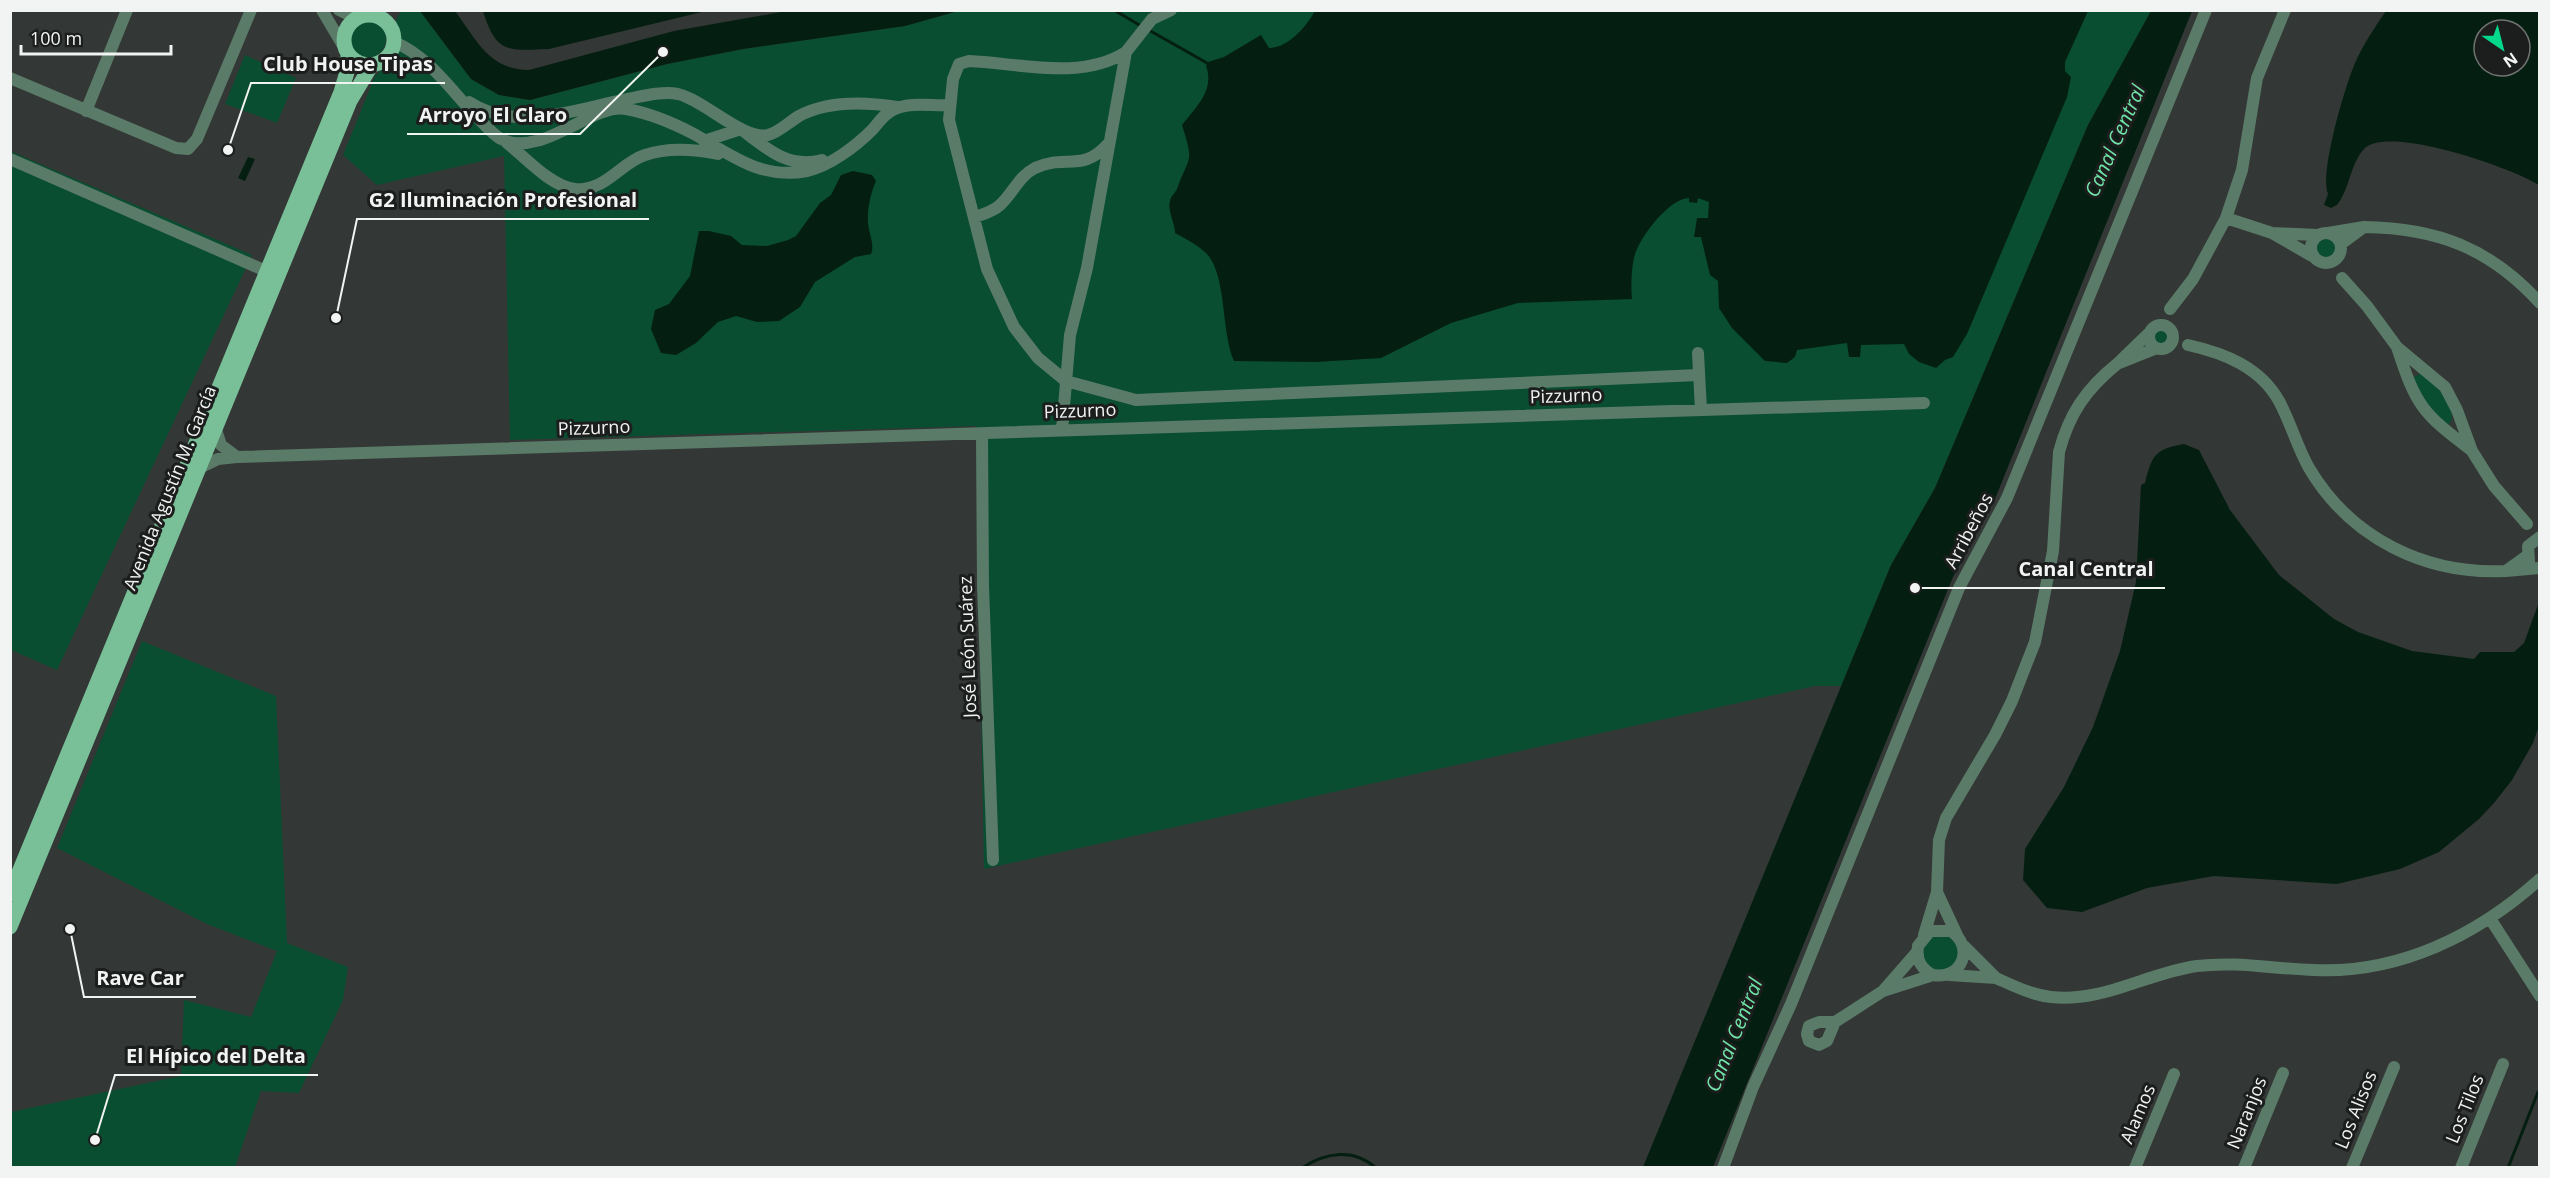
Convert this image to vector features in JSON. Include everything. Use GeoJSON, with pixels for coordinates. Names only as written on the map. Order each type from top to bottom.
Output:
{"type":"FeatureCollection","features":[{"type":"Feature","properties":{"kind":"main road"},"geometry":{"type":"LineString","coordinates":[[365,14],[383,19],[389,18],[394,42],[387,58],[371,66],[355,62],[347,52],[344,33],[348,26],[365,14]]}},
{"type":"Feature","properties":{"kind":"main road","name":"Avenida Agustín M. García"},"geometry":{"type":"LineString","coordinates":[[10,894],[341,92],[347,72],[347,52]]}},
{"type":"Feature","properties":{"kind":"main road","name":"Avenida Agustín M. García"},"geometry":{"type":"LineString","coordinates":[[10,927],[350,101],[371,66]]}},
{"type":"Feature","properties":{"kind":"street"},"geometry":{"type":"LineString","coordinates":[[86,111],[127,10]]}},
{"type":"Feature","properties":{"kind":"street"},"geometry":{"type":"LineString","coordinates":[[10,78],[176,148],[188,149],[197,139],[251,10]]}},
{"type":"Feature","properties":{"kind":"street"},"geometry":{"type":"LineString","coordinates":[[322,10],[347,52]]}},
{"type":"Feature","properties":{"kind":"street"},"geometry":{"type":"LineString","coordinates":[[339,10],[349,15],[365,14]]}},
{"type":"Feature","properties":{"kind":"street"},"geometry":{"type":"LineString","coordinates":[[1062,429],[1070,335],[1087,267],[1126,52],[1149,23],[1171,10]]}},
{"type":"Feature","properties":{"kind":"street","name":"Arribeños"},"geometry":{"type":"LineString","coordinates":[[1723,1167],[1753,1087],[1791,1004],[1959,588],[2007,498],[2206,10]]}},
{"type":"Feature","properties":{"kind":"street"},"geometry":{"type":"LineString","coordinates":[[1883,991],[1917,952],[1937,892],[1938,852],[1946,818],[1995,735],[2012,701],[2035,642],[2053,551],[2058,452],[2069,419],[2086,393],[2153,330],[2170,309],[2193,279],[2226,218],[2242,170],[2257,78],[2285,10]]}},
{"type":"Feature","properties":{"kind":"street"},"geometry":{"type":"LineString","coordinates":[[394,42],[404,46],[422,61],[491,132],[553,179],[574,189],[593,186],[611,178],[643,155],[695,149],[728,156]]}},
{"type":"Feature","properties":{"kind":"street"},"geometry":{"type":"LineString","coordinates":[[1126,52],[1095,65],[1048,68],[969,61],[959,64],[953,79],[949,120],[987,269],[1014,327],[1038,358],[1066,381],[1136,400],[1698,375]]}},
{"type":"Feature","properties":{"kind":"street"},"geometry":{"type":"LineString","coordinates":[[454,92],[484,112],[503,118],[527,118],[649,95],[677,94],[705,105],[778,157],[792,163],[813,163],[839,156]]}},
{"type":"Feature","properties":{"kind":"street"},"geometry":{"type":"LineString","coordinates":[[704,141],[741,129],[756,135],[768,135],[801,115],[839,105],[869,102],[897,107],[949,105]]}},
{"type":"Feature","properties":{"kind":"street"},"geometry":{"type":"LineString","coordinates":[[503,140],[518,143],[538,140],[571,129],[600,112],[623,109],[660,118],[751,167],[787,173],[809,171],[839,156],[897,107]]}},
{"type":"Feature","properties":{"kind":"street"},"geometry":{"type":"LineString","coordinates":[[975,217],[1000,206],[1025,174],[1033,169],[1053,163],[1087,161],[1097,157],[1109,144]]}},
{"type":"Feature","properties":{"kind":"street"},"geometry":{"type":"LineString","coordinates":[[10,159],[266,271]]}},
{"type":"Feature","properties":{"kind":"street"},"geometry":{"type":"LineString","coordinates":[[2226,218],[2272,233],[2316,259],[2342,278],[2367,306],[2397,347],[2445,387],[2472,451],[2494,486],[2536,537],[2526,556],[2506,572]]}},
{"type":"Feature","properties":{"kind":"street"},"geometry":{"type":"LineString","coordinates":[[2316,259],[2311,243],[2322,234],[2364,227],[2399,228],[2449,238],[2501,268],[2540,303]]}},
{"type":"Feature","properties":{"kind":"street"},"geometry":{"type":"LineString","coordinates":[[2316,259],[2335,261],[2341,249],[2364,227]]}},
{"type":"Feature","properties":{"kind":"street"},"geometry":{"type":"LineString","coordinates":[[2272,233],[2336,236],[2341,249],[2339,270],[2342,278]]}},
{"type":"Feature","properties":{"kind":"street"},"geometry":{"type":"LineString","coordinates":[[2167,340],[2170,309]]}},
{"type":"Feature","properties":{"kind":"street"},"geometry":{"type":"LineString","coordinates":[[2153,330],[2164,325],[2167,340]]}},
{"type":"Feature","properties":{"kind":"street"},"geometry":{"type":"LineString","coordinates":[[2153,330],[2152,344],[2167,340],[2226,356],[2241,364],[2264,383],[2279,401],[2302,455],[2319,485],[2369,534],[2401,552],[2439,566],[2462,571],[2506,572],[2539,568]]}},
{"type":"Feature","properties":{"kind":"street"},"geometry":{"type":"LineString","coordinates":[[2117,364],[2167,340]]}},
{"type":"Feature","properties":{"kind":"street"},"geometry":{"type":"LineString","coordinates":[[2397,347],[2410,385],[2425,413],[2472,451]]}},
{"type":"Feature","properties":{"kind":"street"},"geometry":{"type":"LineString","coordinates":[[1698,353],[1701,410]]}},
{"type":"Feature","properties":{"kind":"street"},"geometry":{"type":"LineString","coordinates":[[2410,385],[2413,376],[2427,370]]}},
{"type":"Feature","properties":{"kind":"street","name":"Pizzurno"},"geometry":{"type":"LineString","coordinates":[[199,468],[218,459],[237,457],[982,434],[1062,429],[1924,404]]}},
{"type":"Feature","properties":{"kind":"street"},"geometry":{"type":"LineString","coordinates":[[2445,430],[2458,425],[2460,418]]}},
{"type":"Feature","properties":{"kind":"street"},"geometry":{"type":"LineString","coordinates":[[215,427],[221,445],[237,457]]}},
{"type":"Feature","properties":{"kind":"street","name":"José León Suárez"},"geometry":{"type":"LineString","coordinates":[[982,434],[983,586],[993,860]]}},
{"type":"Feature","properties":{"kind":"street"},"geometry":{"type":"LineString","coordinates":[[2526,556],[2531,564],[2539,568]]}},
{"type":"Feature","properties":{"kind":"street"},"geometry":{"type":"LineString","coordinates":[[1835,1022],[1883,991],[1933,975],[1996,978],[2037,994],[2075,998],[2099,995],[2177,970],[2219,964],[2316,970],[2367,966],[2414,956],[2442,945],[2491,920],[2540,879]]}},
{"type":"Feature","properties":{"kind":"street"},"geometry":{"type":"LineString","coordinates":[[1937,892],[1956,935],[1996,978]]}},
{"type":"Feature","properties":{"kind":"street"},"geometry":{"type":"LineString","coordinates":[[2491,920],[2540,996]]}},
{"type":"Feature","properties":{"kind":"street"},"geometry":{"type":"LineString","coordinates":[[1924,935],[1937,929],[1956,935]]}},
{"type":"Feature","properties":{"kind":"street"},"geometry":{"type":"LineString","coordinates":[[1948,975],[1959,967],[1964,954],[1964,946]]}},
{"type":"Feature","properties":{"kind":"street"},"geometry":{"type":"LineString","coordinates":[[1917,952],[1921,967],[1933,975]]}},
{"type":"Feature","properties":{"kind":"street","name":"Los Tilos"},"geometry":{"type":"LineString","coordinates":[[2461,1167],[2503,1064]]}},
{"type":"Feature","properties":{"kind":"street","name":"Los Alisos"},"geometry":{"type":"LineString","coordinates":[[2352,1167],[2394,1067]]}},
{"type":"Feature","properties":{"kind":"street","name":"Naranjos"},"geometry":{"type":"LineString","coordinates":[[2244,1167],[2283,1073]]}},
{"type":"Feature","properties":{"kind":"street","name":"Alamos"},"geometry":{"type":"LineString","coordinates":[[2135,1167],[2174,1074]]}},
{"type":"Feature","properties":{"kind":"green space"},"geometry":{"type":"Polygon","coordinates":[[[401,11],[420,11],[471,79],[499,95],[530,100],[667,64],[743,49],[905,26],[958,11],[2151,11],[2088,125],[1935,488],[1891,565],[1841,686],[1815,686],[984,869],[976,426],[510,440],[504,156],[377,185],[343,155],[375,76],[397,56],[401,42],[396,20],[401,11]]]}},
{"type":"Feature","properties":{"kind":"green space"},"geometry":{"type":"Polygon","coordinates":[[[367,20],[381,25],[386,39],[381,53],[367,58],[353,53],[348,39],[353,25],[367,20]]]}},
{"type":"Feature","properties":{"kind":"green space"},"geometry":{"type":"Polygon","coordinates":[[[245,55],[296,78],[277,123],[225,104],[245,55]]]}},
{"type":"Feature","properties":{"kind":"green space"},"geometry":{"type":"Polygon","coordinates":[[[10,151],[252,255],[57,670],[11,650],[10,151]]]}},
{"type":"Feature","properties":{"kind":"green space"},"geometry":{"type":"Polygon","coordinates":[[[2325,235],[2330,236],[2336,242],[2336,252],[2330,258],[2325,259],[2320,258],[2314,252],[2313,247],[2314,242],[2320,236],[2325,235]]]}},
{"type":"Feature","properties":{"kind":"green space"},"geometry":{"type":"Polygon","coordinates":[[[2161,327],[2167,330],[2170,336],[2167,342],[2161,345],[2155,342],[2152,336],[2155,330],[2161,327]]]}},
{"type":"Feature","properties":{"kind":"green space"},"geometry":{"type":"Polygon","coordinates":[[[2419,374],[2431,381],[2443,394],[2451,410],[2450,423],[2446,425],[2436,421],[2413,378],[2419,374]]]}},
{"type":"Feature","properties":{"kind":"green space"},"geometry":{"type":"Polygon","coordinates":[[[142,641],[276,696],[287,943],[348,967],[343,1000],[299,1093],[261,1091],[235,1167],[11,1167],[11,1112],[181,1076],[184,1000],[251,1017],[277,951],[207,924],[57,848],[142,641]]]}},
{"type":"Feature","properties":{"kind":"green space"},"geometry":{"type":"Polygon","coordinates":[[[1946,933],[1958,947],[1958,959],[1949,970],[1935,972],[1923,964],[1923,939],[1946,933]]]}},
{"type":"Feature","properties":{"kind":"water"},"geometry":{"type":"Polygon","coordinates":[[[483,10],[706,11],[549,49],[523,50],[513,49],[499,42],[488,25],[483,10]]]}},
{"type":"Feature","properties":{"kind":"water"},"geometry":{"type":"Polygon","coordinates":[[[420,11],[455,11],[477,42],[494,59],[515,69],[529,70],[674,31],[787,11],[958,11],[905,26],[743,49],[667,64],[530,100],[499,95],[471,79],[420,11]]]}},
{"type":"Feature","properties":{"kind":"water"},"geometry":{"type":"Polygon","coordinates":[[[1315,11],[2088,11],[2065,62],[2065,71],[2071,77],[2067,97],[1967,334],[1953,357],[1945,360],[1936,368],[1919,362],[1909,354],[1904,344],[1861,345],[1860,357],[1849,357],[1847,343],[1797,350],[1795,357],[1787,363],[1765,361],[1732,328],[1719,308],[1718,281],[1710,275],[1701,237],[1694,237],[1697,218],[1708,218],[1709,202],[1698,198],[1697,203],[1689,202],[1689,198],[1673,205],[1656,221],[1641,241],[1632,268],[1632,299],[1518,303],[1451,323],[1381,358],[1316,362],[1234,361],[1227,336],[1218,276],[1213,264],[1207,254],[1192,242],[1175,233],[1170,212],[1171,199],[1189,158],[1182,125],[1203,98],[1208,83],[1206,66],[1208,62],[1224,57],[1261,35],[1269,48],[1290,41],[1307,24],[1315,11]]]}},
{"type":"Feature","properties":{"kind":"water","name":"Canal Central"},"geometry":{"type":"Polygon","coordinates":[[[2151,11],[2192,11],[1995,499],[1953,577],[1713,1167],[1643,1167],[1891,565],[1935,488],[2088,125],[2151,11]]]}},
{"type":"Feature","properties":{"kind":"water"},"geometry":{"type":"Polygon","coordinates":[[[2386,11],[2539,11],[2539,185],[2504,169],[2452,151],[2424,145],[2379,142],[2365,148],[2360,154],[2337,205],[2331,208],[2324,205],[2328,194],[2327,168],[2334,130],[2345,90],[2358,56],[2386,11]]]}},
{"type":"Feature","properties":{"kind":"water"},"geometry":{"type":"Polygon","coordinates":[[[248,157],[255,159],[245,181],[238,178],[248,157]]]}},
{"type":"Feature","properties":{"kind":"water"},"geometry":{"type":"Polygon","coordinates":[[[853,171],[872,175],[876,181],[868,212],[871,254],[855,257],[815,282],[800,307],[779,321],[757,322],[736,316],[718,322],[696,343],[676,355],[661,353],[651,329],[655,310],[669,304],[690,276],[699,231],[731,236],[742,245],[767,246],[788,240],[796,236],[820,203],[831,195],[841,175],[853,171]]]}},
{"type":"Feature","properties":{"kind":"water"},"geometry":{"type":"Polygon","coordinates":[[[2184,444],[2199,450],[2230,510],[2279,575],[2334,619],[2358,632],[2412,651],[2474,659],[2480,652],[2514,652],[2524,643],[2539,602],[2540,723],[2533,743],[2512,780],[2479,819],[2439,852],[2400,869],[2337,884],[2214,876],[2147,888],[2082,912],[2047,908],[2023,880],[2025,849],[2064,787],[2093,727],[2120,651],[2136,582],[2141,485],[2145,483],[2156,455],[2167,448],[2184,444]]]}},
{"type":"Feature","properties":{"kind":"waterway"},"geometry":{"type":"LineString","coordinates":[[1114,10],[1141,26]]}},
{"type":"Feature","properties":{"kind":"waterway"},"geometry":{"type":"LineString","coordinates":[[1147,29],[1207,63]]}},
{"type":"Feature","properties":{"kind":"waterway"},"geometry":{"type":"LineString","coordinates":[[2508,1168],[2538,1092]]}},
{"type":"Feature","properties":{"kind":"waterway"},"geometry":{"type":"LineString","coordinates":[[1302,1168],[1321,1158],[1340,1154],[1359,1157],[1376,1168]]}},
{"type":"Feature","properties":{"kind":"place","name":"Arroyo El Claro"},"geometry":{"type":"Point","coordinates":[663,52]}},
{"type":"Feature","properties":{"kind":"place","name":"Club House Tipas"},"geometry":{"type":"Point","coordinates":[228,150]}},
{"type":"Feature","properties":{"kind":"place","name":"G2 Iluminación Profesional"},"geometry":{"type":"Point","coordinates":[336,318]}},
{"type":"Feature","properties":{"kind":"place","name":"Canal Central"},"geometry":{"type":"Point","coordinates":[1915,588]}},
{"type":"Feature","properties":{"kind":"place","name":"Rave Car"},"geometry":{"type":"Point","coordinates":[70,929]}},
{"type":"Feature","properties":{"kind":"place","name":"El Hípico del Delta"},"geometry":{"type":"Point","coordinates":[95,1140]}}]}
